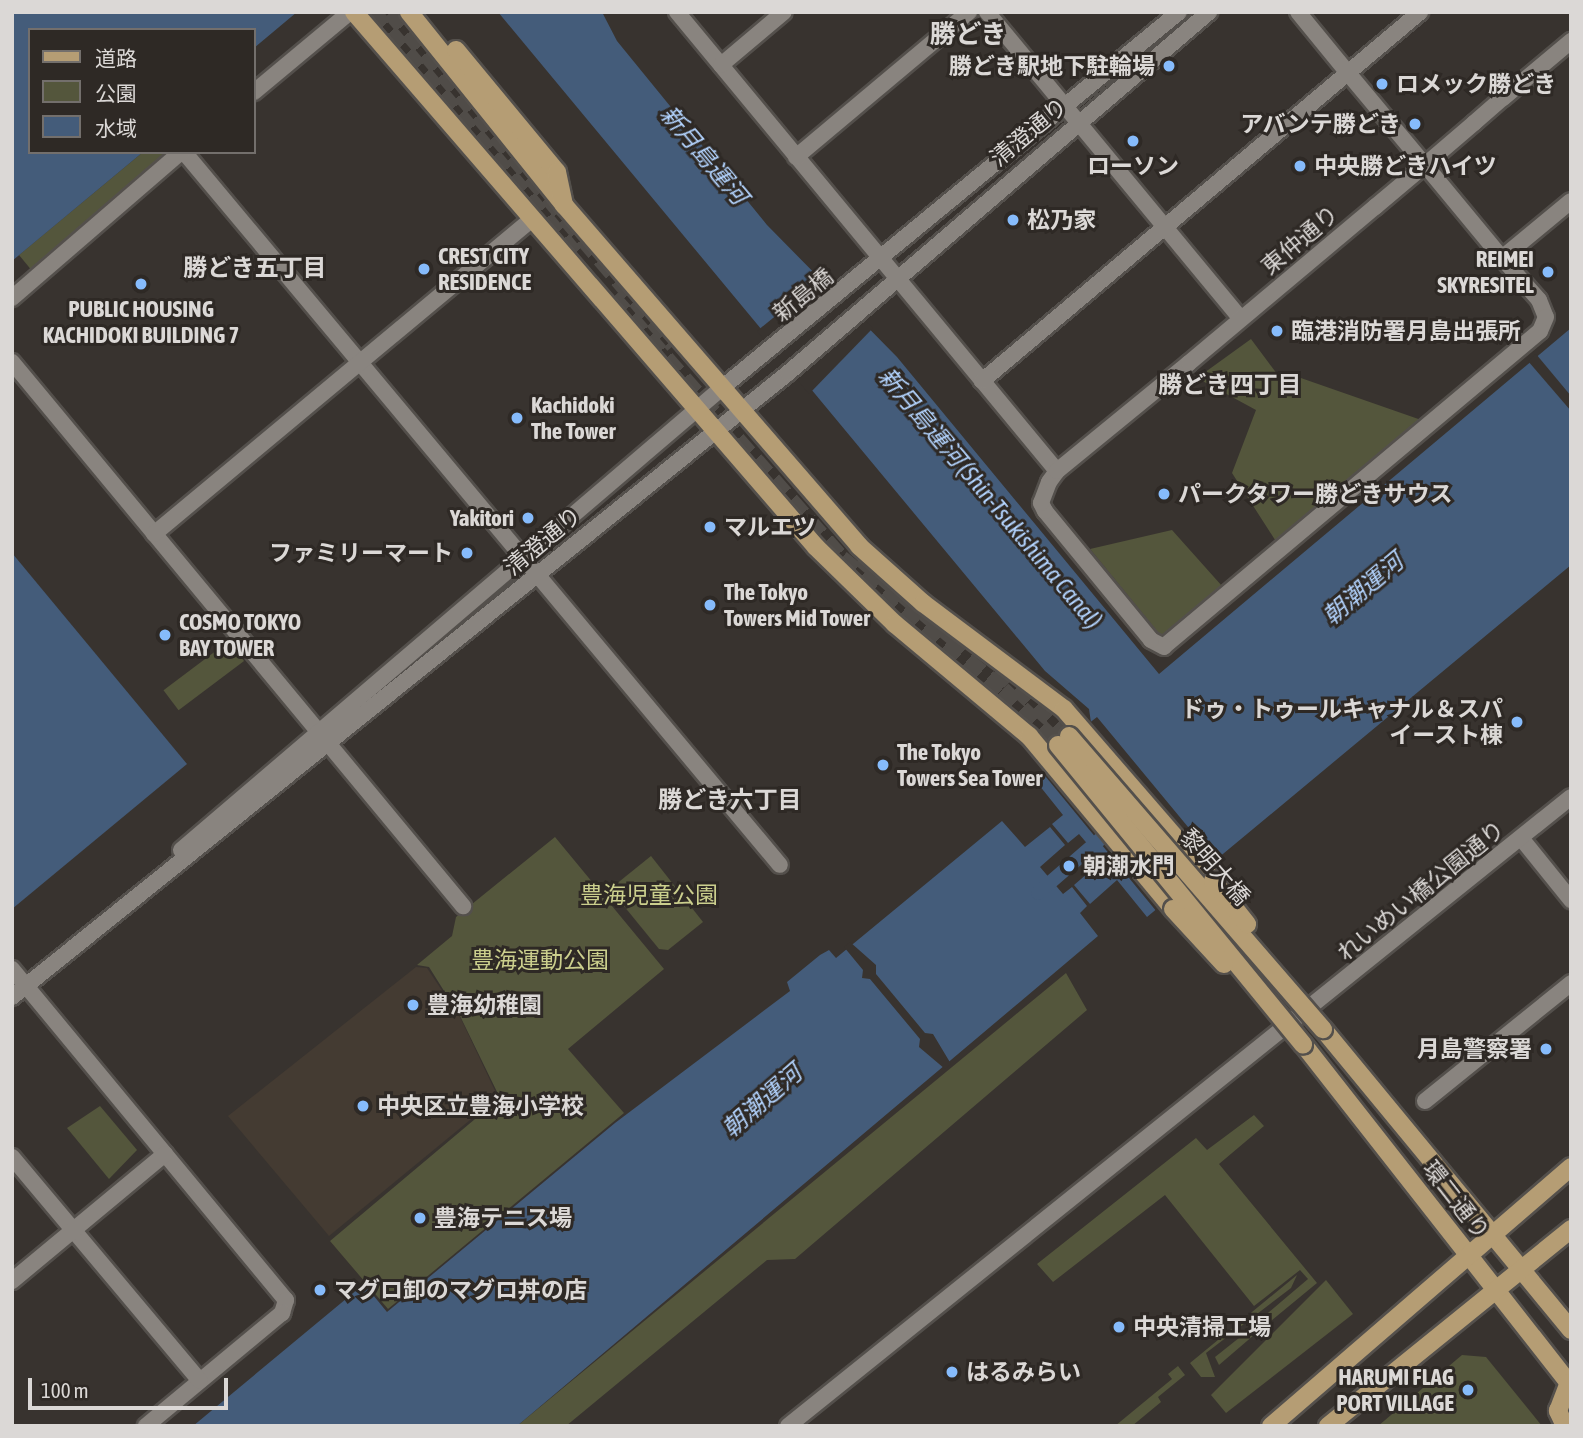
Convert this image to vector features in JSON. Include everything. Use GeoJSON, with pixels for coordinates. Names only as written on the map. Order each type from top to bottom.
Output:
{"type":"FeatureCollection","features":[{"type":"Feature","properties":{"kind":"main road"},"geometry":{"type":"LineString","coordinates":[[409,12],[564,205],[870,557],[943,618],[1021,671],[1084,730],[1213,881],[1323,1029]]}},
{"type":"Feature","properties":{"kind":"main road"},"geometry":{"type":"LineString","coordinates":[[424,12],[557,172],[564,205]]}},
{"type":"Feature","properties":{"kind":"main road"},"geometry":{"type":"LineString","coordinates":[[349,14],[423,94],[846,579],[916,642],[1029,736],[1173,909],[1303,1044]]}},
{"type":"Feature","properties":{"kind":"main road"},"geometry":{"type":"LineString","coordinates":[[349,14],[528,222],[593,289]]}},
{"type":"Feature","properties":{"kind":"main road"},"geometry":{"type":"LineString","coordinates":[[668,373],[685,370],[693,352]]}},
{"type":"Feature","properties":{"kind":"main road"},"geometry":{"type":"LineString","coordinates":[[846,579],[862,575],[870,557]]}},
{"type":"Feature","properties":{"kind":"main road","name":"黎明大橋"},"geometry":{"type":"LineString","coordinates":[[1303,1044],[1064,741],[1323,1029]]}},
{"type":"Feature","properties":{"kind":"main road","name":"環二通り"},"geometry":{"type":"LineString","coordinates":[[1323,1029],[1570,1329]]}},
{"type":"Feature","properties":{"kind":"main road","name":"環二通り"},"geometry":{"type":"LineString","coordinates":[[1303,1044],[1570,1384]]}},
{"type":"Feature","properties":{"kind":"main road"},"geometry":{"type":"LineString","coordinates":[[1271,1426],[1466,1253],[1571,1167]]}},
{"type":"Feature","properties":{"kind":"main road"},"geometry":{"type":"LineString","coordinates":[[1328,1426],[1571,1229]]}},
{"type":"Feature","properties":{"kind":"main road"},"geometry":{"type":"LineString","coordinates":[[1565,1426],[1558,1411],[1570,1384]]}},
{"type":"Feature","properties":{"kind":"street"},"geometry":{"type":"LineString","coordinates":[[677,12],[1057,471],[1043,492],[1045,512],[1151,640],[1171,644],[1540,331],[1546,317],[1539,300],[1298,12]]}},
{"type":"Feature","properties":{"kind":"street"},"geometry":{"type":"LineString","coordinates":[[720,65],[784,12]]}},
{"type":"Feature","properties":{"kind":"street"},"geometry":{"type":"LineString","coordinates":[[796,157],[969,12]]}},
{"type":"Feature","properties":{"kind":"street"},"geometry":{"type":"LineString","coordinates":[[987,12],[1241,319]]}},
{"type":"Feature","properties":{"kind":"street","name":"清澄通り"},"geometry":{"type":"LineString","coordinates":[[866,272],[1180,12]]}},
{"type":"Feature","properties":{"kind":"street","name":"清澄通り"},"geometry":{"type":"LineString","coordinates":[[881,291],[1209,12]]}},
{"type":"Feature","properties":{"kind":"street"},"geometry":{"type":"LineString","coordinates":[[982,381],[1420,12]]}},
{"type":"Feature","properties":{"kind":"street"},"geometry":{"type":"LineString","coordinates":[[256,90],[349,14]]}},
{"type":"Feature","properties":{"kind":"street","name":"東仲通り"},"geometry":{"type":"LineString","coordinates":[[1057,471],[1571,41]]}},
{"type":"Feature","properties":{"kind":"street"},"geometry":{"type":"LineString","coordinates":[[12,298],[181,154]]}},
{"type":"Feature","properties":{"kind":"street"},"geometry":{"type":"LineString","coordinates":[[185,154],[535,577],[780,865]]}},
{"type":"Feature","properties":{"kind":"street"},"geometry":{"type":"LineString","coordinates":[[1502,258],[1571,201]]}},
{"type":"Feature","properties":{"kind":"street"},"geometry":{"type":"LineString","coordinates":[[154,534],[528,222]]}},
{"type":"Feature","properties":{"kind":"street","name":"新島橋"},"geometry":{"type":"LineString","coordinates":[[768,352],[866,272]]}},
{"type":"Feature","properties":{"kind":"street","name":"新島橋"},"geometry":{"type":"LineString","coordinates":[[788,373],[881,291]]}},
{"type":"Feature","properties":{"kind":"street","name":"清澄通り"},"geometry":{"type":"LineString","coordinates":[[75,946],[316,729],[701,411],[723,387],[768,352]]}},
{"type":"Feature","properties":{"kind":"street"},"geometry":{"type":"LineString","coordinates":[[12,362],[463,906]]}},
{"type":"Feature","properties":{"kind":"street","name":"清澄通り"},"geometry":{"type":"LineString","coordinates":[[75,946],[330,746],[715,427],[743,410],[788,373]]}},
{"type":"Feature","properties":{"kind":"street","name":"れいめい橋公園通り"},"geometry":{"type":"LineString","coordinates":[[788,1426],[877,1348],[1300,1020],[1571,797]]}},
{"type":"Feature","properties":{"kind":"street"},"geometry":{"type":"LineString","coordinates":[[1521,838],[1571,900]]}},
{"type":"Feature","properties":{"kind":"street"},"geometry":{"type":"LineString","coordinates":[[12,997],[75,946]]}},
{"type":"Feature","properties":{"kind":"street"},"geometry":{"type":"LineString","coordinates":[[12,969],[286,1304],[146,1426]]}},
{"type":"Feature","properties":{"kind":"street"},"geometry":{"type":"LineString","coordinates":[[1425,1101],[1571,983]]}},
{"type":"Feature","properties":{"kind":"street"},"geometry":{"type":"LineString","coordinates":[[12,1281],[165,1154]]}},
{"type":"Feature","properties":{"kind":"street"},"geometry":{"type":"LineString","coordinates":[[12,1157],[200,1381]]}},
{"type":"Feature","properties":{"kind":"shaded area","name":"中央区立豊海小学校"},"geometry":{"type":"Polygon","coordinates":[[[416,967],[427,968],[461,1019],[498,1097],[329,1236],[228,1116],[416,967]]]}},
{"type":"Feature","properties":{"kind":"green space"},"geometry":{"type":"Polygon","coordinates":[[[141,154],[167,154],[33,272],[19,255],[141,154]]]}},
{"type":"Feature","properties":{"kind":"green space"},"geometry":{"type":"Polygon","coordinates":[[[1251,339],[1286,386],[1298,377],[1427,422],[1166,642],[1090,549],[1172,530],[1222,586],[1277,543],[1232,473],[1256,410],[1197,378],[1251,339]]]}},
{"type":"Feature","properties":{"kind":"green space"},"geometry":{"type":"Polygon","coordinates":[[[229,641],[244,661],[179,710],[164,690],[229,641]]]}},
{"type":"Feature","properties":{"kind":"green space","name":"豊海運動公園"},"geometry":{"type":"Polygon","coordinates":[[[555,837],[664,969],[568,1049],[624,1113],[388,1309],[330,1241],[500,1098],[461,1018],[429,967],[417,965],[452,936],[456,917],[555,837]]]}},
{"type":"Feature","properties":{"kind":"green space","name":"豊海児童公園"},"geometry":{"type":"Polygon","coordinates":[[[651,856],[703,922],[668,950],[659,949],[610,889],[651,856]]]}},
{"type":"Feature","properties":{"kind":"green space"},"geometry":{"type":"Polygon","coordinates":[[[1066,973],[1087,1010],[795,1259],[767,1260],[566,1426],[517,1426],[1066,973]]]}},
{"type":"Feature","properties":{"kind":"green space"},"geometry":{"type":"Polygon","coordinates":[[[100,1106],[137,1150],[109,1179],[67,1128],[100,1106]]]}},
{"type":"Feature","properties":{"kind":"green space"},"geometry":{"type":"Polygon","coordinates":[[[1254,1115],[1264,1126],[1219,1164],[1317,1283],[1260,1330],[1256,1323],[1308,1279],[1300,1270],[1254,1306],[1165,1195],[1053,1282],[1037,1264],[1196,1138],[1207,1150],[1254,1115]]]}},
{"type":"Feature","properties":{"kind":"green space"},"geometry":{"type":"Polygon","coordinates":[[[1297,1275],[1291,1288],[1206,1353],[1215,1377],[1201,1377],[1190,1363],[1297,1275]]]}},
{"type":"Feature","properties":{"kind":"green space"},"geometry":{"type":"Polygon","coordinates":[[[1326,1280],[1353,1314],[1226,1413],[1211,1395],[1326,1280]]]}},
{"type":"Feature","properties":{"kind":"green space"},"geometry":{"type":"Polygon","coordinates":[[[1249,1330],[1254,1335],[1219,1365],[1215,1357],[1249,1330]]]}},
{"type":"Feature","properties":{"kind":"green space"},"geometry":{"type":"Polygon","coordinates":[[[1462,1355],[1486,1357],[1542,1426],[1378,1426],[1462,1355]]]}},
{"type":"Feature","properties":{"kind":"green space"},"geometry":{"type":"Polygon","coordinates":[[[1178,1366],[1185,1375],[1158,1397],[1161,1402],[1132,1426],[1115,1426],[1172,1379],[1168,1374],[1178,1366]]]}},
{"type":"Feature","properties":{"kind":"water"},"geometry":{"type":"Polygon","coordinates":[[[12,12],[297,12],[256,46],[256,28],[28,28],[28,154],[141,154],[12,261],[12,12]]]}},
{"type":"Feature","properties":{"kind":"water"},"geometry":{"type":"Polygon","coordinates":[[[498,12],[602,12],[617,41],[767,225],[897,357],[1159,674],[1571,328],[1571,565],[1147,917],[1117,880],[1090,904],[1074,885],[1102,861],[1079,834],[1068,843],[1052,824],[1063,815],[1035,780],[1093,736],[1089,709],[1045,671],[498,12]]]}},
{"type":"Feature","properties":{"kind":"water"},"geometry":{"type":"Polygon","coordinates":[[[12,553],[187,764],[12,909],[12,553]]]}},
{"type":"Feature","properties":{"kind":"water"},"geometry":{"type":"Polygon","coordinates":[[[1002,821],[1025,847],[1050,827],[1065,845],[1040,867],[1063,894],[1072,887],[1087,906],[1080,913],[1098,936],[517,1426],[193,1426],[364,1284],[387,1312],[615,1123],[790,991],[787,982],[820,955],[829,950],[836,958],[1002,821]]]}},
{"type":"Feature","properties":{"kind":"pier"},"geometry":{"type":"Polygon","coordinates":[[[822,278],[873,328],[809,394],[757,331],[822,278]]]}},
{"type":"Feature","properties":{"kind":"pier"},"geometry":{"type":"Polygon","coordinates":[[[1536,354],[1571,396],[1571,411],[1528,361],[1536,354]]]}},
{"type":"Feature","properties":{"kind":"pier"},"geometry":{"type":"Polygon","coordinates":[[[1097,717],[1217,862],[1157,912],[1041,771],[1090,734],[1088,724],[1097,717]]]}},
{"type":"Feature","properties":{"kind":"pier"},"geometry":{"type":"Polygon","coordinates":[[[850,942],[876,965],[876,974],[925,1033],[933,1034],[951,1064],[945,1069],[919,1047],[920,1039],[870,979],[862,978],[863,970],[844,947],[850,942]]]}},
{"type":"Feature","properties":{"kind":"waterway","name":"朝潮運河"},"geometry":{"type":"LineString","coordinates":[[1038,893],[1105,835]]}},
{"type":"Feature","properties":{"kind":"tunnel"},"geometry":{"type":"LineString","coordinates":[[372,12],[576,256]]}},
{"type":"Feature","properties":{"kind":"tunnel"},"geometry":{"type":"LineString","coordinates":[[391,12],[674,345]]}},
{"type":"Feature","properties":{"kind":"tunnel"},"geometry":{"type":"LineString","coordinates":[[612,298],[841,559],[1002,690],[1058,745]]}},
{"type":"Feature","properties":{"kind":"tunnel"},"geometry":{"type":"LineString","coordinates":[[861,558],[957,640]]}},
{"type":"Feature","properties":{"kind":"tunnel"},"geometry":{"type":"LineString","coordinates":[[997,669],[1069,736]]}},
{"type":"Feature","properties":{"kind":"place","name":"勝どき駅地下駐輪場"},"geometry":{"type":"Point","coordinates":[1169,66]}},
{"type":"Feature","properties":{"kind":"place","name":"ロメック勝どき"},"geometry":{"type":"Point","coordinates":[1382,84]}},
{"type":"Feature","properties":{"kind":"place","name":"アバンテ勝どき"},"geometry":{"type":"Point","coordinates":[1415,124]}},
{"type":"Feature","properties":{"kind":"place","name":"ローソン"},"geometry":{"type":"Point","coordinates":[1133,141]}},
{"type":"Feature","properties":{"kind":"place","name":"中央勝どきハイツ"},"geometry":{"type":"Point","coordinates":[1300,166]}},
{"type":"Feature","properties":{"kind":"place","name":"松乃家"},"geometry":{"type":"Point","coordinates":[1013,220]}},
{"type":"Feature","properties":{"kind":"place","name":"CREST CITY RESIDENCE"},"geometry":{"type":"Point","coordinates":[424,269]}},
{"type":"Feature","properties":{"kind":"place","name":"REIMEI SKYRESITEL"},"geometry":{"type":"Point","coordinates":[1548,272]}},
{"type":"Feature","properties":{"kind":"place","name":"PUBLIC HOUSING KACHIDOKI BUILDING 7"},"geometry":{"type":"Point","coordinates":[141,284]}},
{"type":"Feature","properties":{"kind":"place","name":"臨港消防署月島出張所"},"geometry":{"type":"Point","coordinates":[1277,331]}},
{"type":"Feature","properties":{"kind":"place","name":"Kachidoki The Tower"},"geometry":{"type":"Point","coordinates":[517,418]}},
{"type":"Feature","properties":{"kind":"place","name":"パークタワー勝どきサウス"},"geometry":{"type":"Point","coordinates":[1164,494]}},
{"type":"Feature","properties":{"kind":"place","name":"Yakitori"},"geometry":{"type":"Point","coordinates":[528,518]}},
{"type":"Feature","properties":{"kind":"place","name":"マルエツ"},"geometry":{"type":"Point","coordinates":[710,527]}},
{"type":"Feature","properties":{"kind":"place","name":"ファミリーマート"},"geometry":{"type":"Point","coordinates":[467,553]}},
{"type":"Feature","properties":{"kind":"place","name":"The Tokyo Towers Mid Tower"},"geometry":{"type":"Point","coordinates":[710,605]}},
{"type":"Feature","properties":{"kind":"place","name":"COSMO TOKYO BAY TOWER"},"geometry":{"type":"Point","coordinates":[165,635]}},
{"type":"Feature","properties":{"kind":"place","name":"ドゥ・トゥールキャナル＆スパ イースト棟"},"geometry":{"type":"Point","coordinates":[1517,722]}},
{"type":"Feature","properties":{"kind":"place","name":"The Tokyo Towers Sea Tower"},"geometry":{"type":"Point","coordinates":[883,765]}},
{"type":"Feature","properties":{"kind":"place","name":"朝潮水門"},"geometry":{"type":"Point","coordinates":[1069,866]}},
{"type":"Feature","properties":{"kind":"place","name":"豊海幼稚園"},"geometry":{"type":"Point","coordinates":[413,1005]}},
{"type":"Feature","properties":{"kind":"place","name":"月島警察署"},"geometry":{"type":"Point","coordinates":[1546,1049]}},
{"type":"Feature","properties":{"kind":"place","name":"中央区立豊海小学校"},"geometry":{"type":"Point","coordinates":[363,1106]}},
{"type":"Feature","properties":{"kind":"place","name":"豊海テニス場"},"geometry":{"type":"Point","coordinates":[420,1218]}},
{"type":"Feature","properties":{"kind":"place","name":"マグロ卸のマグロ丼の店"},"geometry":{"type":"Point","coordinates":[320,1290]}},
{"type":"Feature","properties":{"kind":"place","name":"中央清掃工場"},"geometry":{"type":"Point","coordinates":[1119,1327]}},
{"type":"Feature","properties":{"kind":"place","name":"はるみらい"},"geometry":{"type":"Point","coordinates":[952,1372]}},
{"type":"Feature","properties":{"kind":"place","name":"HARUMI FLAG PORT VILLAGE"},"geometry":{"type":"Point","coordinates":[1468,1390]}},
{"type":"Feature","properties":{"kind":"district","name":"勝どき"},"geometry":{"type":"Point","coordinates":[968,35]}},
{"type":"Feature","properties":{"kind":"district","name":"勝どき五丁目"},"geometry":{"type":"Point","coordinates":[255,268]}},
{"type":"Feature","properties":{"kind":"district","name":"勝どき四丁目"},"geometry":{"type":"Point","coordinates":[1230,385]}},
{"type":"Feature","properties":{"kind":"district","name":"勝どき六丁目"},"geometry":{"type":"Point","coordinates":[730,800]}},
{"type":"Feature","properties":{"kind":"water label","name":"新月島運河"},"geometry":{"type":"Point","coordinates":[704,155]}},
{"type":"Feature","properties":{"kind":"water label","name":"新月島運河 (Shin-Tsukishima Canal)"},"geometry":{"type":"Point","coordinates":[990,498]}}]}
